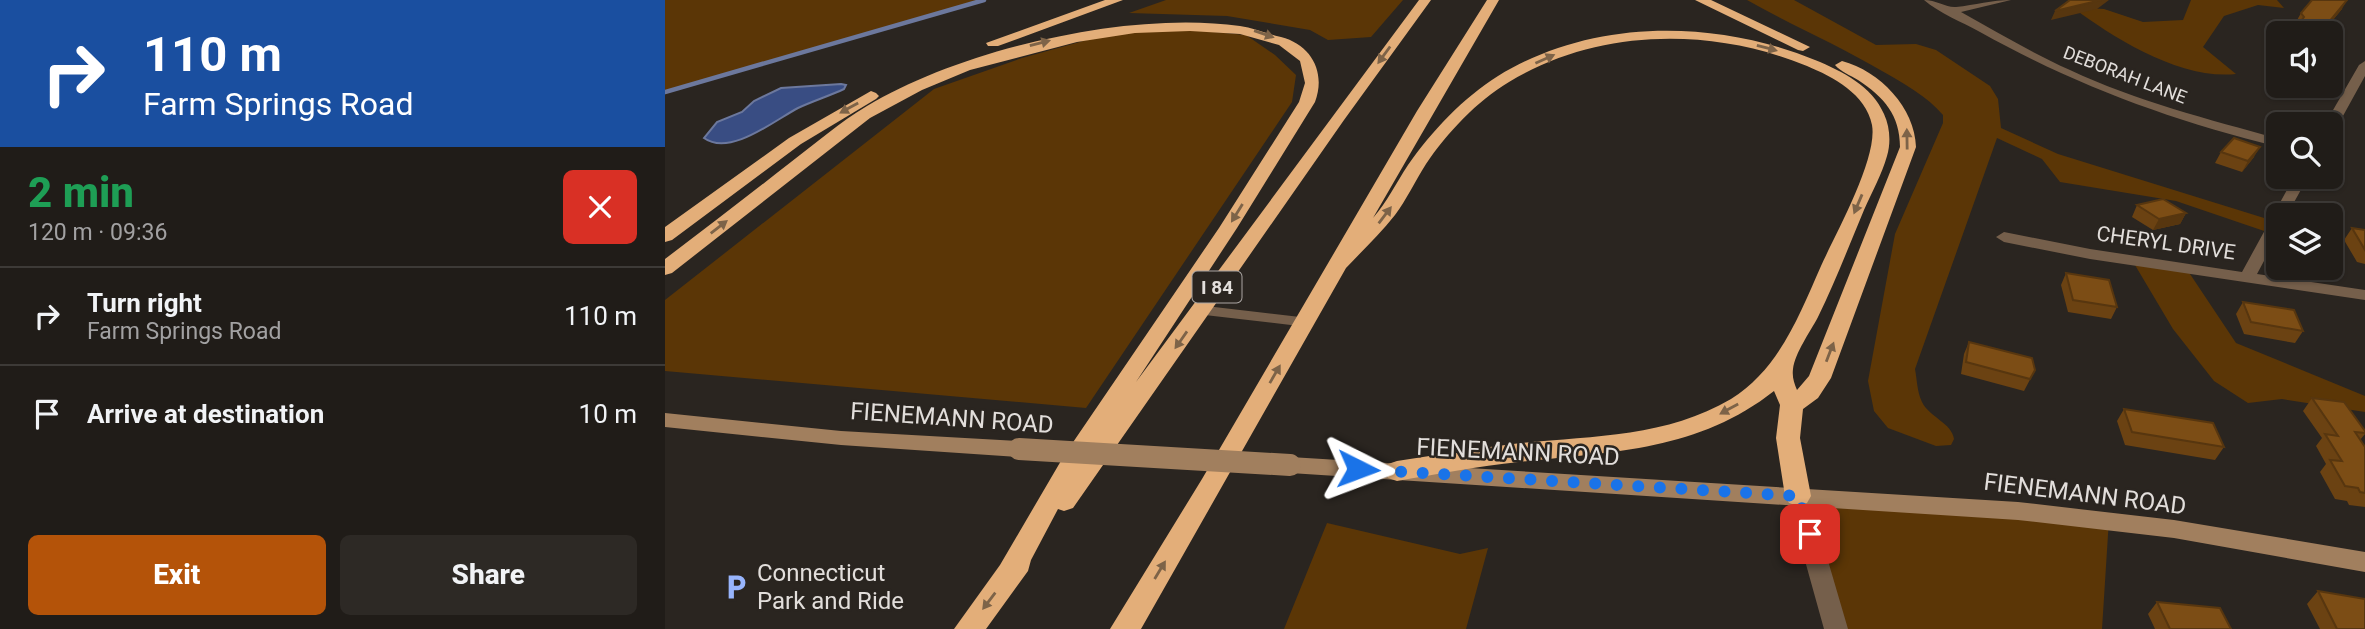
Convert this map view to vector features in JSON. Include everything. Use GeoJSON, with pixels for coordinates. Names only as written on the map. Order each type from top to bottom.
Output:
{"type":"FeatureCollection","features":[{"type":"Feature","properties":{"kind":"highway"},"geometry":{"type":"LineString","coordinates":[[665,236],[795,141],[882,91],[1002,39],[1117,0]]}},
{"type":"Feature","properties":{"kind":"highway","name":"I 84"},"geometry":{"type":"LineString","coordinates":[[969,629],[1425,0]]}},
{"type":"Feature","properties":{"kind":"highway"},"geometry":{"type":"LineString","coordinates":[[1125,629],[1431,100],[1493,0]]}},
{"type":"Feature","properties":{"kind":"highway"},"geometry":{"type":"LineString","coordinates":[[1701,0],[1860,75],[1891,99],[1908,129],[1907,153],[1820,378],[1810,392],[1792,405]]}},
{"type":"Feature","properties":{"kind":"highway"},"geometry":{"type":"LineString","coordinates":[[665,269],[867,113],[925,83],[989,58],[1037,43],[1097,30],[1178,22],[1219,24],[1253,30],[1283,41],[1304,55],[1314,77],[1307,102],[1073,463],[1010,574]]}},
{"type":"Feature","properties":{"kind":"highway"},"geometry":{"type":"LineString","coordinates":[[1338,264],[1380,222],[1426,153],[1464,110],[1489,89],[1523,69],[1578,46],[1631,36],[1697,36],[1759,46],[1808,61],[1845,81],[1876,111],[1883,135],[1879,155],[1819,294],[1782,367],[1765,386],[1738,405],[1703,423],[1669,435],[1619,444],[1516,453],[1397,471]]}},
{"type":"Feature","properties":{"kind":"highway"},"geometry":{"type":"LineString","coordinates":[[665,227],[698,212]]}},
{"type":"Feature","properties":{"kind":"highway"},"geometry":{"type":"LineString","coordinates":[[1782,367],[1782,383],[1792,405],[1788,438],[1798,496]]}},
{"type":"Feature","properties":{"kind":"main road","name":"FIENEMANN ROAD"},"geometry":{"type":"LineString","coordinates":[[665,419],[841,438],[1966,506],[2086,518],[2214,536],[2365,562]]}},
{"type":"Feature","properties":{"kind":"street","name":"DEBORAH LANE"},"geometry":{"type":"LineString","coordinates":[[1929,0],[2043,62],[2092,85],[2154,107],[2266,140]]}},
{"type":"Feature","properties":{"kind":"street"},"geometry":{"type":"LineString","coordinates":[[1951,11],[2006,0]]}},
{"type":"Feature","properties":{"kind":"street"},"geometry":{"type":"LineString","coordinates":[[2338,112],[2365,65]]}},
{"type":"Feature","properties":{"kind":"street","name":"CHERYL DRIVE"},"geometry":{"type":"LineString","coordinates":[[2004,237],[2090,254],[2365,295]]}},
{"type":"Feature","properties":{"kind":"street"},"geometry":{"type":"LineString","coordinates":[[2247,276],[2266,241]]}},
{"type":"Feature","properties":{"kind":"street"},"geometry":{"type":"LineString","coordinates":[[1798,496],[1836,629]]}},
{"type":"Feature","properties":{"kind":"lane"},"geometry":{"type":"LineString","coordinates":[[1201,310],[1305,322]]}},
{"type":"Feature","properties":{"kind":"shaded area"},"geometry":{"type":"Polygon","coordinates":[[[665,0],[979,0],[665,91],[665,0]]]}},
{"type":"Feature","properties":{"kind":"shaded area"},"geometry":{"type":"Polygon","coordinates":[[[1166,0],[1403,0],[1371,37],[1328,40],[1310,30],[1227,16],[1129,13],[1166,0]]]}},
{"type":"Feature","properties":{"kind":"shaded area"},"geometry":{"type":"Polygon","coordinates":[[[1747,0],[1794,0],[1876,45],[1916,44],[1936,50],[1990,86],[1998,99],[2001,128],[2058,154],[2266,219],[2266,232],[2176,201],[2060,182],[2042,159],[1997,138],[1915,369],[1922,402],[1949,429],[1954,439],[1951,445],[1936,446],[1888,428],[1874,411],[1868,381],[1895,234],[1943,123],[1943,115],[1922,96],[1898,80],[1747,0]]]}},
{"type":"Feature","properties":{"kind":"shaded area"},"geometry":{"type":"Polygon","coordinates":[[[2191,0],[2277,0],[2284,8],[2258,5],[2224,16],[2203,47],[2236,74],[2215,74],[2193,71],[2149,55],[2108,32],[2072,7],[2104,9],[2143,22],[2183,20],[2191,0]]]}},
{"type":"Feature","properties":{"kind":"shaded area"},"geometry":{"type":"Polygon","coordinates":[[[1171,28],[1246,35],[1275,55],[1296,75],[1292,102],[1086,408],[665,371],[665,300],[934,89],[1022,58],[1112,33],[1171,28]]]}},
{"type":"Feature","properties":{"kind":"shaded area"},"geometry":{"type":"Polygon","coordinates":[[[2132,260],[2186,268],[2236,343],[2365,396],[2365,412],[2282,399],[2248,403],[2214,381],[2173,329],[2132,260]]]}},
{"type":"Feature","properties":{"kind":"shaded area"},"geometry":{"type":"Polygon","coordinates":[[[1798,496],[2109,519],[2102,629],[1840,629],[1798,496]]]}},
{"type":"Feature","properties":{"kind":"shaded area"},"geometry":{"type":"Polygon","coordinates":[[[1327,523],[1460,554],[1488,548],[1466,629],[1284,629],[1327,523]]]}},
{"type":"Feature","properties":{"kind":"water"},"geometry":{"type":"Polygon","coordinates":[[[846,85],[844,89],[798,108],[752,135],[726,143],[715,143],[704,138],[717,122],[742,112],[754,101],[781,88],[846,85]]]}},
{"type":"Feature","properties":{"kind":"building"},"geometry":{"type":"Polygon","coordinates":[[[2070,0],[2101,0],[2055,11],[2070,0]]]}},
{"type":"Feature","properties":{"kind":"building"},"geometry":{"type":"Polygon","coordinates":[[[2312,0],[2347,0],[2330,21],[2301,21],[2304,17],[2301,13],[2312,0]]]}},
{"type":"Feature","properties":{"kind":"building"},"geometry":{"type":"Polygon","coordinates":[[[2234,138],[2260,147],[2248,161],[2221,152],[2234,138]]]}},
{"type":"Feature","properties":{"kind":"building"},"geometry":{"type":"Polygon","coordinates":[[[2163,199],[2186,213],[2159,219],[2137,205],[2163,199]]]}},
{"type":"Feature","properties":{"kind":"building"},"geometry":{"type":"Polygon","coordinates":[[[2352,228],[2365,230],[2365,250],[2352,228]]]}},
{"type":"Feature","properties":{"kind":"building"},"geometry":{"type":"Polygon","coordinates":[[[2066,273],[2109,280],[2117,307],[2073,300],[2066,273]]]}},
{"type":"Feature","properties":{"kind":"building"},"geometry":{"type":"Polygon","coordinates":[[[2243,302],[2294,310],[2303,331],[2251,322],[2243,302]]]}},
{"type":"Feature","properties":{"kind":"building"},"geometry":{"type":"Polygon","coordinates":[[[1969,342],[2032,358],[2035,370],[2030,379],[1966,362],[1969,342]]]}},
{"type":"Feature","properties":{"kind":"building"},"geometry":{"type":"Polygon","coordinates":[[[2312,398],[2344,402],[2365,431],[2355,432],[2365,447],[2365,493],[2358,488],[2345,486],[2330,460],[2342,461],[2325,434],[2338,436],[2312,398]]]}},
{"type":"Feature","properties":{"kind":"building"},"geometry":{"type":"Polygon","coordinates":[[[2124,409],[2213,423],[2224,447],[2132,432],[2124,409]]]}},
{"type":"Feature","properties":{"kind":"building"},"geometry":{"type":"Polygon","coordinates":[[[2318,591],[2365,599],[2365,629],[2337,629],[2318,591]]]}},
{"type":"Feature","properties":{"kind":"building"},"geometry":{"type":"Polygon","coordinates":[[[2157,602],[2220,608],[2231,629],[2170,629],[2157,602]]]}},
{"type":"Feature","properties":{"kind":"waterway"},"geometry":{"type":"LineString","coordinates":[[665,92],[984,0]]}},
{"type":"Feature","properties":{"kind":"place","name":"Connecticut Park and Ride"},"geometry":{"type":"Point","coordinates":[736,587]}},
{"type":"Feature","properties":{"kind":"route"},"geometry":{"type":"LineString","coordinates":[[1358,469],[1798,496],[1810,534]]}}]}
